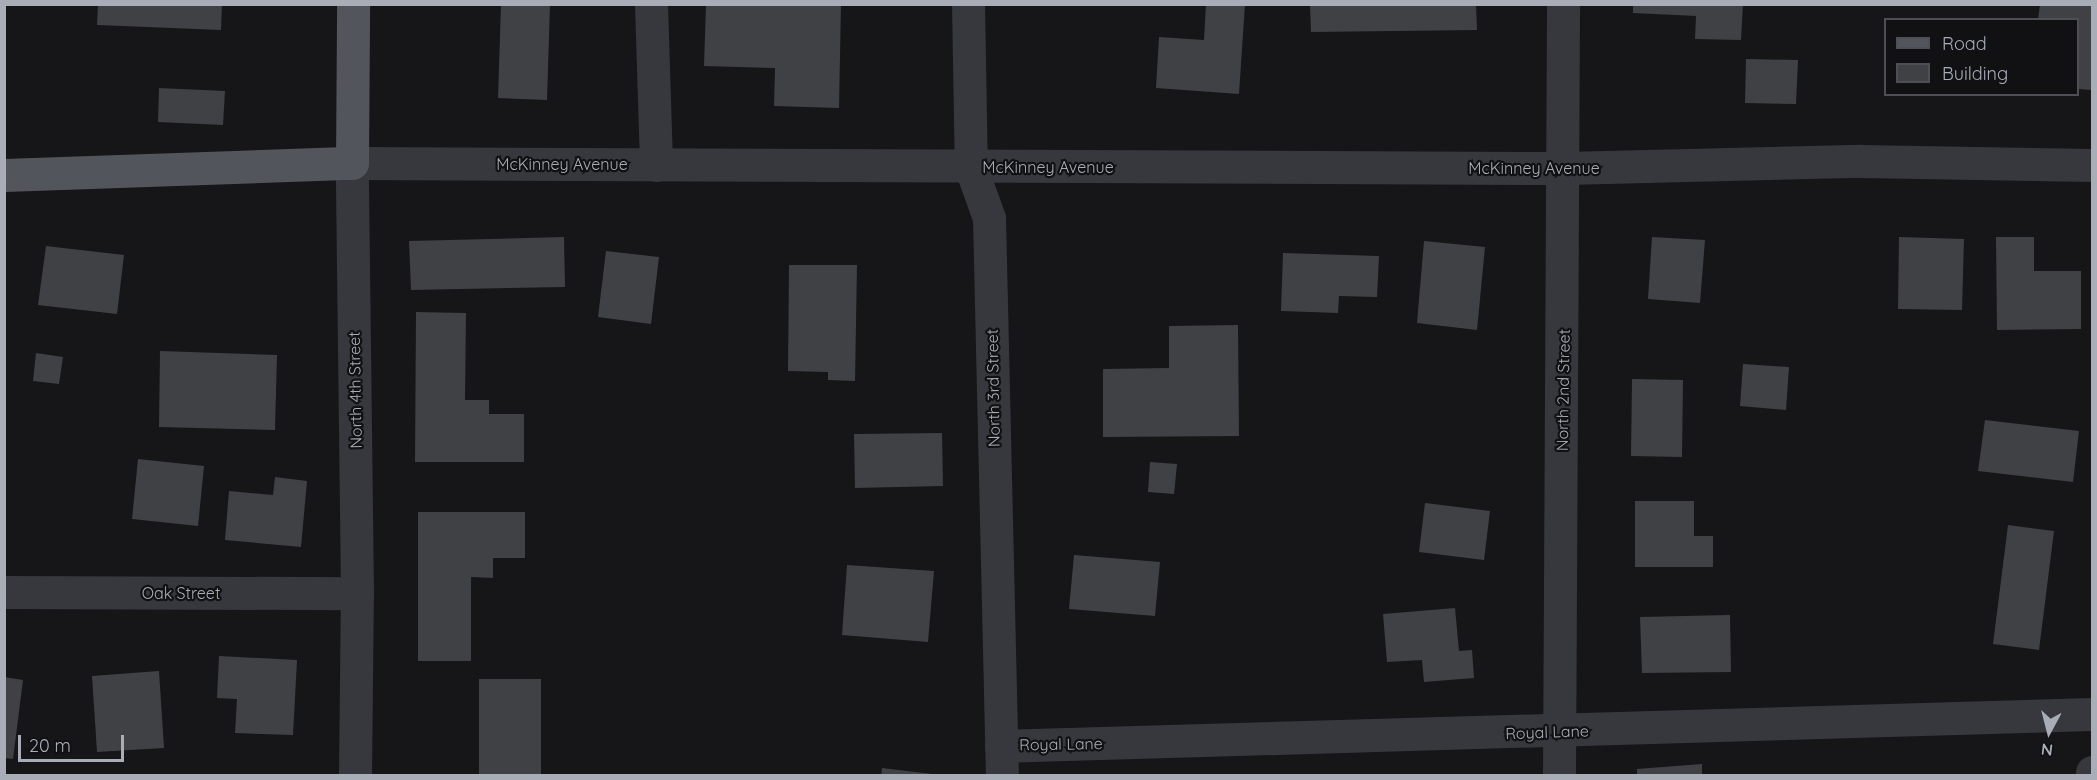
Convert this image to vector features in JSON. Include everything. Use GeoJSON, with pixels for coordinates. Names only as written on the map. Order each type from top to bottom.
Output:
{"type":"FeatureCollection","features":[{"type":"Feature","properties":{"kind":"main road","name":"North 4th Street"},"geometry":{"type":"LineString","coordinates":[[352,163],[353,4]]}},
{"type":"Feature","properties":{"kind":"main road","name":"McKinney Avenue"},"geometry":{"type":"LineString","coordinates":[[4,175],[352,163]]}},
{"type":"Feature","properties":{"kind":"street"},"geometry":{"type":"LineString","coordinates":[[651,4],[656,165]]}},
{"type":"Feature","properties":{"kind":"street","name":"North 3rd Street"},"geometry":{"type":"LineString","coordinates":[[968,4],[971,168],[989,218],[1001,761]]}},
{"type":"Feature","properties":{"kind":"street","name":"North 2nd Street"},"geometry":{"type":"LineString","coordinates":[[1559,776],[1565,168],[1563,4]]}},
{"type":"Feature","properties":{"kind":"street","name":"McKinney Avenue"},"geometry":{"type":"LineString","coordinates":[[352,163],[971,168],[1565,168],[1860,161],[2092,165]]}},
{"type":"Feature","properties":{"kind":"street","name":"North 4th Street"},"geometry":{"type":"LineString","coordinates":[[352,163],[357,593],[355,776]]}},
{"type":"Feature","properties":{"kind":"street","name":"Oak Street"},"geometry":{"type":"LineString","coordinates":[[4,592],[357,593]]}},
{"type":"Feature","properties":{"kind":"street","name":"Royal Lane"},"geometry":{"type":"LineString","coordinates":[[1001,761],[1559,732],[2092,714]]}},
{"type":"Feature","properties":{"kind":"building"},"geometry":{"type":"Polygon","coordinates":[[[98,4],[222,4],[221,30],[97,25],[98,4]]]}},
{"type":"Feature","properties":{"kind":"building"},"geometry":{"type":"Polygon","coordinates":[[[501,4],[550,4],[547,100],[498,98],[501,4]]]}},
{"type":"Feature","properties":{"kind":"building"},"geometry":{"type":"Polygon","coordinates":[[[706,4],[841,4],[839,108],[774,106],[775,68],[704,66],[706,4]]]}},
{"type":"Feature","properties":{"kind":"building"},"geometry":{"type":"Polygon","coordinates":[[[1206,4],[1245,4],[1239,94],[1156,88],[1159,37],[1204,40],[1206,4]]]}},
{"type":"Feature","properties":{"kind":"building"},"geometry":{"type":"Polygon","coordinates":[[[1310,4],[1476,4],[1477,30],[1311,32],[1310,4]]]}},
{"type":"Feature","properties":{"kind":"building"},"geometry":{"type":"Polygon","coordinates":[[[1633,4],[1743,4],[1741,40],[1695,39],[1696,16],[1633,13],[1633,4]]]}},
{"type":"Feature","properties":{"kind":"building"},"geometry":{"type":"Polygon","coordinates":[[[2040,4],[2092,4],[2092,90],[2079,89],[2079,18],[2038,18],[2040,4]]]}},
{"type":"Feature","properties":{"kind":"building"},"geometry":{"type":"Polygon","coordinates":[[[1746,59],[1798,60],[1796,104],[1745,103],[1746,59]]]}},
{"type":"Feature","properties":{"kind":"building"},"geometry":{"type":"Polygon","coordinates":[[[159,88],[225,91],[223,125],[158,122],[159,88]]]}},
{"type":"Feature","properties":{"kind":"building"},"geometry":{"type":"Polygon","coordinates":[[[564,237],[565,287],[411,290],[409,241],[564,237]]]}},
{"type":"Feature","properties":{"kind":"building"},"geometry":{"type":"Polygon","coordinates":[[[1652,237],[1705,240],[1700,303],[1648,299],[1652,237]]]}},
{"type":"Feature","properties":{"kind":"building"},"geometry":{"type":"Polygon","coordinates":[[[1899,237],[1964,239],[1962,310],[1898,309],[1899,237]]]}},
{"type":"Feature","properties":{"kind":"building"},"geometry":{"type":"Polygon","coordinates":[[[1996,237],[2034,237],[2034,271],[2081,271],[2081,329],[1997,330],[1996,237]]]}},
{"type":"Feature","properties":{"kind":"building"},"geometry":{"type":"Polygon","coordinates":[[[1424,241],[1485,247],[1477,330],[1417,323],[1424,241]]]}},
{"type":"Feature","properties":{"kind":"building"},"geometry":{"type":"Polygon","coordinates":[[[46,246],[124,255],[117,314],[38,305],[46,246]]]}},
{"type":"Feature","properties":{"kind":"building"},"geometry":{"type":"Polygon","coordinates":[[[606,251],[659,257],[651,324],[598,317],[606,251]]]}},
{"type":"Feature","properties":{"kind":"building"},"geometry":{"type":"Polygon","coordinates":[[[1283,253],[1379,256],[1377,297],[1339,296],[1338,313],[1281,311],[1283,253]]]}},
{"type":"Feature","properties":{"kind":"building"},"geometry":{"type":"Polygon","coordinates":[[[789,265],[857,265],[855,381],[828,380],[828,372],[788,371],[789,265]]]}},
{"type":"Feature","properties":{"kind":"building"},"geometry":{"type":"Polygon","coordinates":[[[416,312],[466,313],[465,400],[489,400],[489,414],[524,414],[524,462],[415,462],[416,312]]]}},
{"type":"Feature","properties":{"kind":"building"},"geometry":{"type":"Polygon","coordinates":[[[1238,325],[1239,436],[1103,437],[1103,369],[1169,368],[1169,326],[1238,325]]]}},
{"type":"Feature","properties":{"kind":"building"},"geometry":{"type":"Polygon","coordinates":[[[160,351],[277,355],[275,430],[159,427],[160,351]]]}},
{"type":"Feature","properties":{"kind":"building"},"geometry":{"type":"Polygon","coordinates":[[[36,353],[63,357],[59,384],[33,381],[36,353]]]}},
{"type":"Feature","properties":{"kind":"building"},"geometry":{"type":"Polygon","coordinates":[[[1743,364],[1789,367],[1786,410],[1740,406],[1743,364]]]}},
{"type":"Feature","properties":{"kind":"building"},"geometry":{"type":"Polygon","coordinates":[[[1632,379],[1683,380],[1682,457],[1631,456],[1632,379]]]}},
{"type":"Feature","properties":{"kind":"building"},"geometry":{"type":"Polygon","coordinates":[[[1985,420],[2079,431],[2073,482],[1978,471],[1985,420]]]}},
{"type":"Feature","properties":{"kind":"building"},"geometry":{"type":"Polygon","coordinates":[[[942,433],[943,486],[855,488],[854,434],[942,433]]]}},
{"type":"Feature","properties":{"kind":"building"},"geometry":{"type":"Polygon","coordinates":[[[138,459],[204,466],[198,526],[132,519],[138,459]]]}},
{"type":"Feature","properties":{"kind":"building"},"geometry":{"type":"Polygon","coordinates":[[[1150,462],[1177,464],[1174,494],[1148,492],[1150,462]]]}},
{"type":"Feature","properties":{"kind":"building"},"geometry":{"type":"Polygon","coordinates":[[[275,477],[307,481],[301,547],[225,540],[229,491],[273,495],[275,477]]]}},
{"type":"Feature","properties":{"kind":"building"},"geometry":{"type":"Polygon","coordinates":[[[1635,501],[1694,501],[1694,536],[1713,536],[1713,567],[1635,567],[1635,501]]]}},
{"type":"Feature","properties":{"kind":"building"},"geometry":{"type":"Polygon","coordinates":[[[1425,503],[1490,511],[1484,560],[1419,552],[1425,503]]]}},
{"type":"Feature","properties":{"kind":"building"},"geometry":{"type":"Polygon","coordinates":[[[418,512],[525,512],[525,558],[493,558],[493,578],[471,577],[471,661],[418,661],[418,512]]]}},
{"type":"Feature","properties":{"kind":"building"},"geometry":{"type":"Polygon","coordinates":[[[2008,525],[2054,531],[2039,650],[1993,644],[2008,525]]]}},
{"type":"Feature","properties":{"kind":"building"},"geometry":{"type":"Polygon","coordinates":[[[1074,555],[1160,562],[1155,616],[1069,609],[1074,555]]]}},
{"type":"Feature","properties":{"kind":"building"},"geometry":{"type":"Polygon","coordinates":[[[847,565],[934,571],[928,642],[842,635],[847,565]]]}},
{"type":"Feature","properties":{"kind":"building"},"geometry":{"type":"Polygon","coordinates":[[[1455,608],[1459,651],[1472,650],[1474,678],[1424,682],[1422,660],[1387,662],[1383,614],[1455,608]]]}},
{"type":"Feature","properties":{"kind":"building"},"geometry":{"type":"Polygon","coordinates":[[[1730,615],[1731,672],[1642,673],[1640,617],[1730,615]]]}},
{"type":"Feature","properties":{"kind":"building"},"geometry":{"type":"Polygon","coordinates":[[[219,656],[297,660],[293,735],[235,733],[237,699],[217,698],[219,656]]]}},
{"type":"Feature","properties":{"kind":"building"},"geometry":{"type":"Polygon","coordinates":[[[159,671],[164,748],[97,752],[92,676],[159,671]]]}},
{"type":"Feature","properties":{"kind":"building"},"geometry":{"type":"Polygon","coordinates":[[[4,677],[23,680],[13,759],[4,758],[4,677]]]}},
{"type":"Feature","properties":{"kind":"building"},"geometry":{"type":"Polygon","coordinates":[[[479,679],[541,679],[541,776],[479,776],[479,679]]]}},
{"type":"Feature","properties":{"kind":"building"},"geometry":{"type":"Polygon","coordinates":[[[1702,764],[1702,776],[1637,776],[1637,769],[1702,764]]]}},
{"type":"Feature","properties":{"kind":"building"},"geometry":{"type":"Polygon","coordinates":[[[882,768],[932,774],[932,776],[881,776],[882,768]]]}}]}
